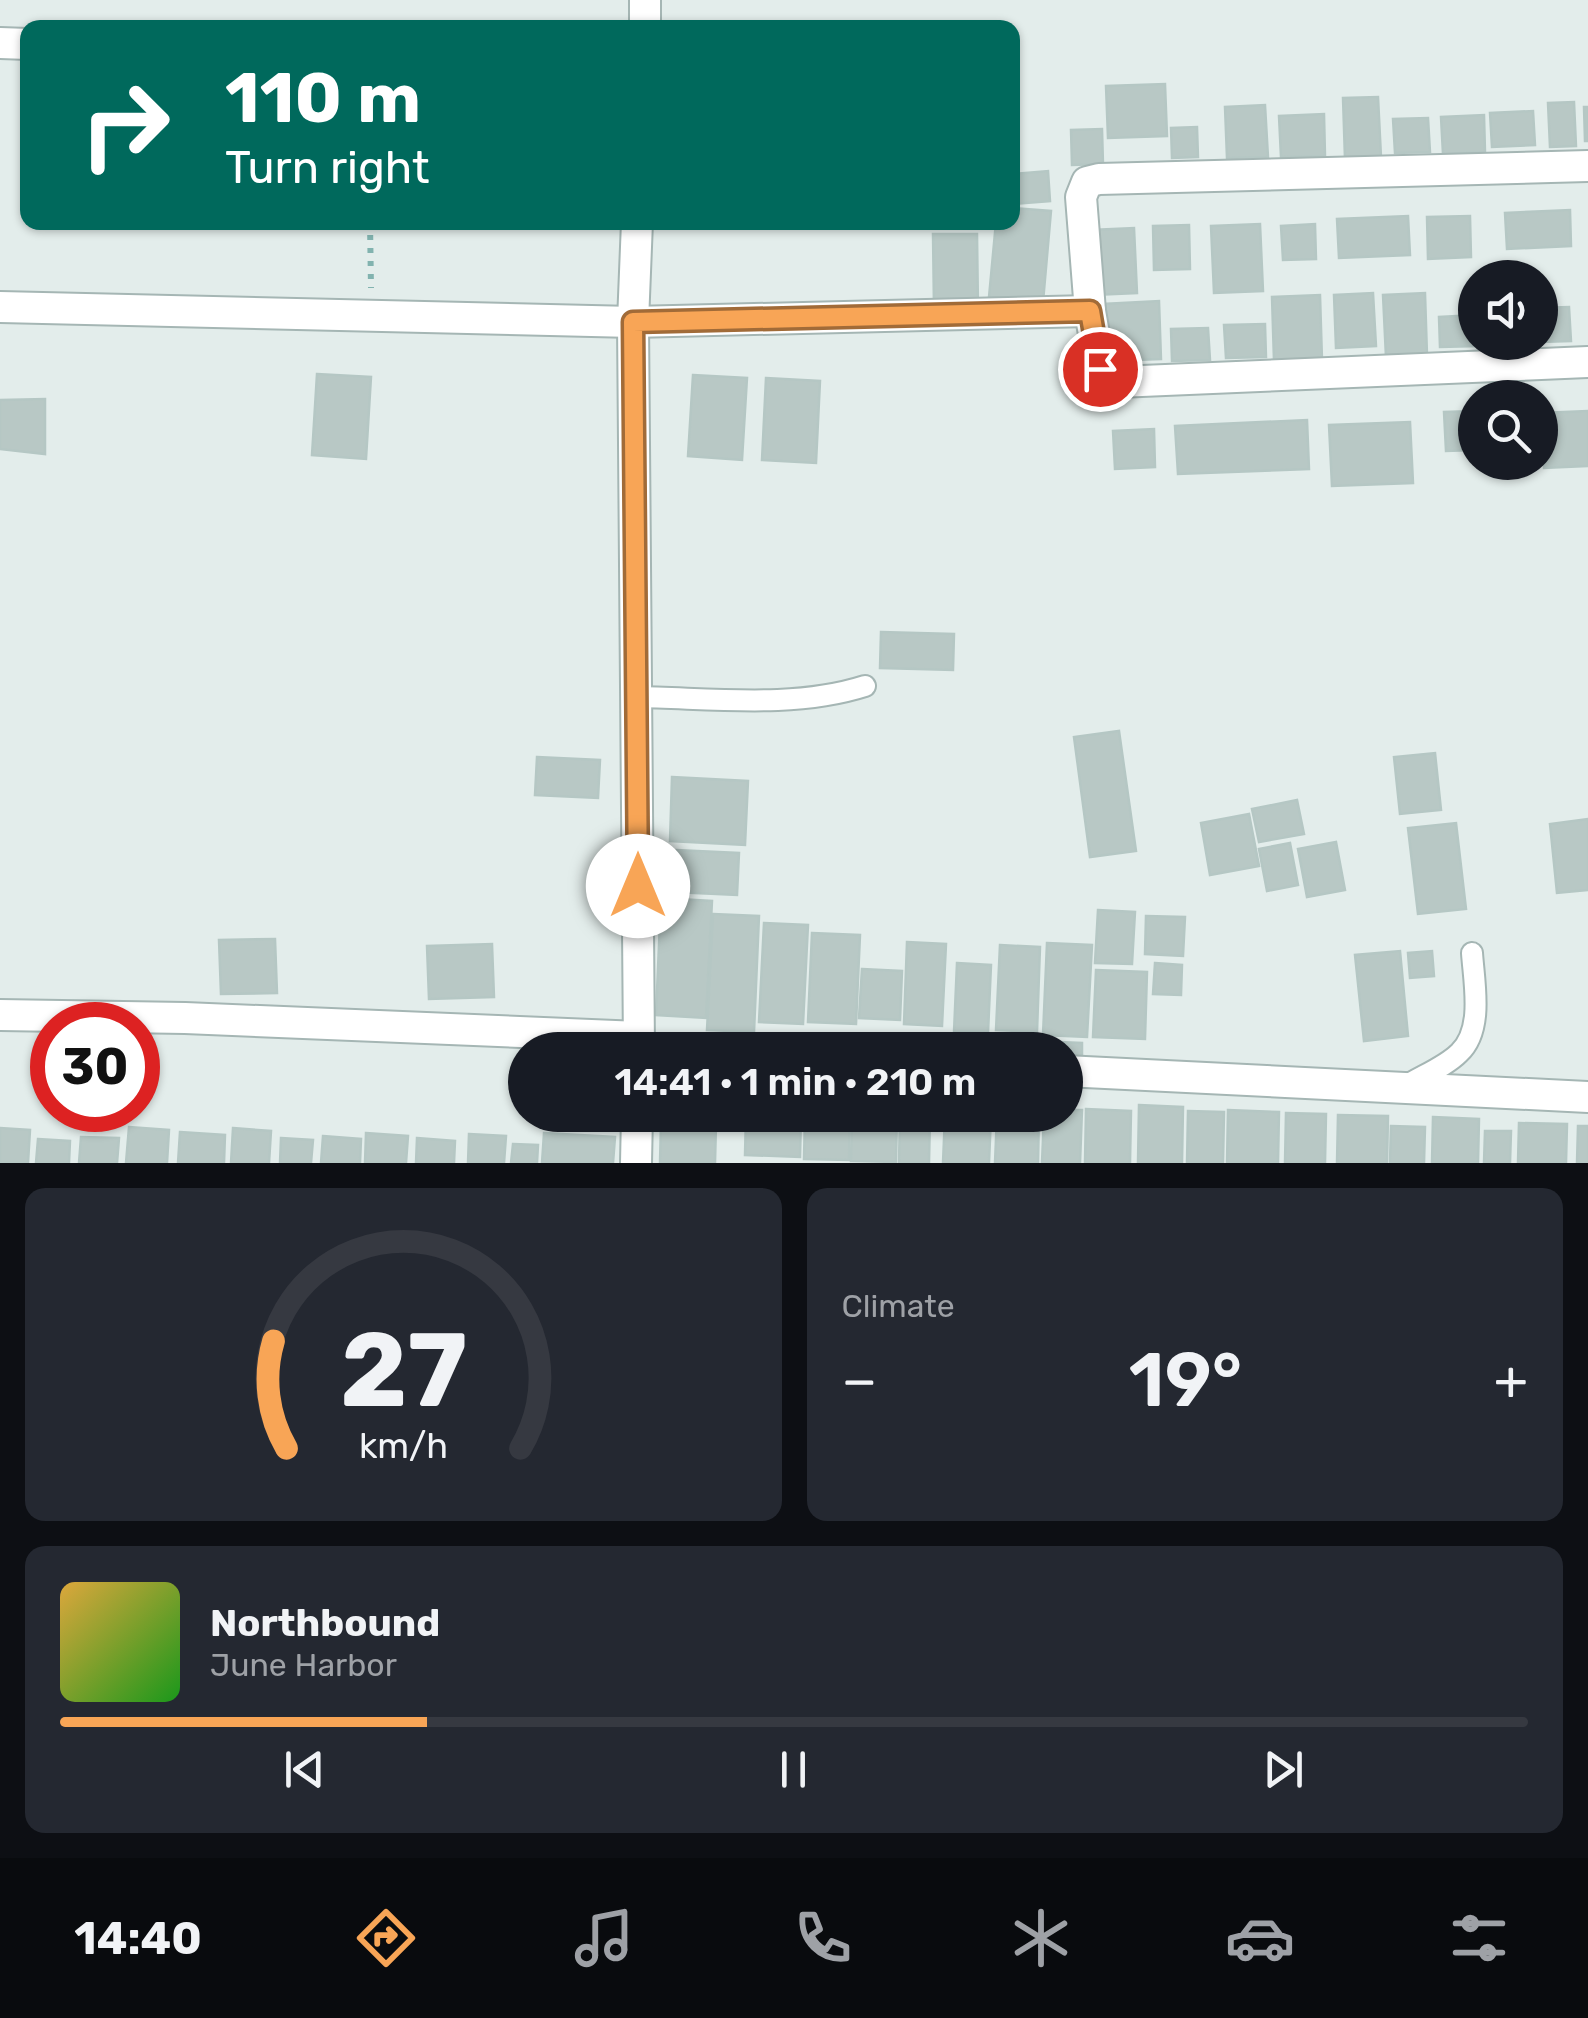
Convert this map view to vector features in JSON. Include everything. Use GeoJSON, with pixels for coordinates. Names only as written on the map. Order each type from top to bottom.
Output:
{"type":"FeatureCollection","features":[{"type":"Feature","properties":{"kind":"street"},"geometry":{"type":"LineString","coordinates":[[1588,166],[1087,182],[1081,197],[1090,311],[1100,369],[1118,382],[1588,362]]}},
{"type":"Feature","properties":{"kind":"street"},"geometry":{"type":"LineString","coordinates":[[637,230],[633,322],[639,1032]]}},
{"type":"Feature","properties":{"kind":"street"},"geometry":{"type":"LineString","coordinates":[[0,307],[633,322],[1090,311]]}},
{"type":"Feature","properties":{"kind":"street"},"geometry":{"type":"LineString","coordinates":[[0,1015],[185,1018],[508,1036]]}},
{"type":"Feature","properties":{"kind":"street"},"geometry":{"type":"LineString","coordinates":[[1083,1073],[1588,1097]]}},
{"type":"Feature","properties":{"kind":"street"},"geometry":{"type":"LineString","coordinates":[[636,1163],[637,1132]]}},
{"type":"Feature","properties":{"kind":"lane"},"geometry":{"type":"LineString","coordinates":[[636,697],[801,699],[832,697],[865,686]]}},
{"type":"Feature","properties":{"kind":"lane"},"geometry":{"type":"LineString","coordinates":[[1401,1088],[1461,1052],[1472,1028],[1475,1006],[1472,953]]}},
{"type":"Feature","properties":{"kind":"path"},"geometry":{"type":"LineString","coordinates":[[370,230],[372,314]]}},
{"type":"Feature","properties":{"kind":"building"},"geometry":{"type":"Polygon","coordinates":[[[1165,84],[1167,136],[1108,138],[1106,86],[1165,84]]]}},
{"type":"Feature","properties":{"kind":"building"},"geometry":{"type":"Polygon","coordinates":[[[1378,97],[1381,157],[1345,159],[1343,98],[1378,97]]]}},
{"type":"Feature","properties":{"kind":"building"},"geometry":{"type":"Polygon","coordinates":[[[1574,102],[1576,146],[1550,147],[1548,103],[1574,102]]]}},
{"type":"Feature","properties":{"kind":"building"},"geometry":{"type":"Polygon","coordinates":[[[1265,105],[1268,157],[1227,158],[1225,107],[1265,105]]]}},
{"type":"Feature","properties":{"kind":"building"},"geometry":{"type":"Polygon","coordinates":[[[1584,107],[1588,107],[1588,141],[1585,141],[1584,107]]]}},
{"type":"Feature","properties":{"kind":"building"},"geometry":{"type":"Polygon","coordinates":[[[1533,111],[1535,145],[1492,147],[1490,113],[1533,111]]]}},
{"type":"Feature","properties":{"kind":"building"},"geometry":{"type":"Polygon","coordinates":[[[1324,114],[1325,156],[1281,157],[1279,116],[1324,114]]]}},
{"type":"Feature","properties":{"kind":"building"},"geometry":{"type":"Polygon","coordinates":[[[1484,115],[1485,152],[1443,154],[1441,117],[1484,115]]]}},
{"type":"Feature","properties":{"kind":"building"},"geometry":{"type":"Polygon","coordinates":[[[1428,118],[1430,152],[1395,153],[1393,119],[1428,118]]]}},
{"type":"Feature","properties":{"kind":"building"},"geometry":{"type":"Polygon","coordinates":[[[1197,127],[1198,157],[1172,158],[1171,128],[1197,127]]]}},
{"type":"Feature","properties":{"kind":"building"},"geometry":{"type":"Polygon","coordinates":[[[1102,129],[1103,164],[1072,165],[1071,130],[1102,129]]]}},
{"type":"Feature","properties":{"kind":"building"},"geometry":{"type":"Polygon","coordinates":[[[1048,171],[1050,201],[1020,203],[1020,173],[1048,171]]]}},
{"type":"Feature","properties":{"kind":"building"},"geometry":{"type":"Polygon","coordinates":[[[1020,209],[1051,211],[1043,302],[989,297],[995,230],[1020,230],[1020,209]]]}},
{"type":"Feature","properties":{"kind":"building"},"geometry":{"type":"Polygon","coordinates":[[[1570,210],[1571,246],[1507,249],[1505,213],[1570,210]]]}},
{"type":"Feature","properties":{"kind":"building"},"geometry":{"type":"Polygon","coordinates":[[[1408,216],[1410,255],[1339,258],[1337,219],[1408,216]]]}},
{"type":"Feature","properties":{"kind":"building"},"geometry":{"type":"Polygon","coordinates":[[[1470,216],[1471,257],[1428,259],[1427,217],[1470,216]]]}},
{"type":"Feature","properties":{"kind":"building"},"geometry":{"type":"Polygon","coordinates":[[[1260,224],[1263,291],[1214,293],[1211,226],[1260,224]]]}},
{"type":"Feature","properties":{"kind":"building"},"geometry":{"type":"Polygon","coordinates":[[[1315,224],[1316,259],[1283,260],[1281,226],[1315,224]]]}},
{"type":"Feature","properties":{"kind":"building"},"geometry":{"type":"Polygon","coordinates":[[[1189,225],[1190,269],[1154,270],[1153,226],[1189,225]]]}},
{"type":"Feature","properties":{"kind":"building"},"geometry":{"type":"Polygon","coordinates":[[[1134,228],[1137,293],[1094,295],[1091,230],[1134,228]]]}},
{"type":"Feature","properties":{"kind":"building"},"geometry":{"type":"Polygon","coordinates":[[[933,234],[977,234],[978,309],[934,309],[933,234]]]}},
{"type":"Feature","properties":{"kind":"building"},"geometry":{"type":"Polygon","coordinates":[[[1373,293],[1376,346],[1336,348],[1334,295],[1373,293]]]}},
{"type":"Feature","properties":{"kind":"building"},"geometry":{"type":"Polygon","coordinates":[[[1425,293],[1427,355],[1386,357],[1383,295],[1425,293]]]}},
{"type":"Feature","properties":{"kind":"building"},"geometry":{"type":"Polygon","coordinates":[[[1320,295],[1322,360],[1274,361],[1272,297],[1320,295]]]}},
{"type":"Feature","properties":{"kind":"building"},"geometry":{"type":"Polygon","coordinates":[[[1159,301],[1161,359],[1106,361],[1103,304],[1159,301]]]}},
{"type":"Feature","properties":{"kind":"building"},"geometry":{"type":"Polygon","coordinates":[[[1558,307],[1569,307],[1571,341],[1558,341],[1558,307]]]}},
{"type":"Feature","properties":{"kind":"building"},"geometry":{"type":"Polygon","coordinates":[[[1458,316],[1458,347],[1440,347],[1439,317],[1458,316]]]}},
{"type":"Feature","properties":{"kind":"building"},"geometry":{"type":"Polygon","coordinates":[[[1265,324],[1266,357],[1226,358],[1224,325],[1265,324]]]}},
{"type":"Feature","properties":{"kind":"building"},"geometry":{"type":"Polygon","coordinates":[[[1208,328],[1210,360],[1172,361],[1171,329],[1208,328]]]}},
{"type":"Feature","properties":{"kind":"building"},"geometry":{"type":"Polygon","coordinates":[[[317,374],[371,377],[366,459],[312,455],[317,374]]]}},
{"type":"Feature","properties":{"kind":"building"},"geometry":{"type":"Polygon","coordinates":[[[693,375],[747,378],[742,460],[688,456],[693,375]]]}},
{"type":"Feature","properties":{"kind":"building"},"geometry":{"type":"Polygon","coordinates":[[[766,378],[820,381],[816,463],[762,460],[766,378]]]}},
{"type":"Feature","properties":{"kind":"building"},"geometry":{"type":"Polygon","coordinates":[[[45,399],[45,454],[0,449],[0,400],[45,399]]]}},
{"type":"Feature","properties":{"kind":"building"},"geometry":{"type":"Polygon","coordinates":[[[1588,411],[1588,466],[1558,467],[1558,412],[1588,411]]]}},
{"type":"Feature","properties":{"kind":"building"},"geometry":{"type":"Polygon","coordinates":[[[1444,412],[1458,412],[1458,451],[1446,451],[1444,412]]]}},
{"type":"Feature","properties":{"kind":"building"},"geometry":{"type":"Polygon","coordinates":[[[1307,420],[1309,469],[1178,474],[1175,426],[1307,420]]]}},
{"type":"Feature","properties":{"kind":"building"},"geometry":{"type":"Polygon","coordinates":[[[1410,422],[1413,483],[1332,486],[1329,425],[1410,422]]]}},
{"type":"Feature","properties":{"kind":"building"},"geometry":{"type":"Polygon","coordinates":[[[1154,429],[1155,467],[1115,469],[1113,431],[1154,429]]]}},
{"type":"Feature","properties":{"kind":"building"},"geometry":{"type":"Polygon","coordinates":[[[881,632],[954,634],[953,670],[880,668],[881,632]]]}},
{"type":"Feature","properties":{"kind":"building"},"geometry":{"type":"Polygon","coordinates":[[[1119,731],[1136,851],[1090,857],[1074,737],[1119,731]]]}},
{"type":"Feature","properties":{"kind":"building"},"geometry":{"type":"Polygon","coordinates":[[[1435,753],[1441,810],[1400,814],[1394,757],[1435,753]]]}},
{"type":"Feature","properties":{"kind":"building"},"geometry":{"type":"Polygon","coordinates":[[[537,757],[600,760],[598,798],[535,795],[537,757]]]}},
{"type":"Feature","properties":{"kind":"building"},"geometry":{"type":"Polygon","coordinates":[[[672,777],[748,781],[745,845],[670,841],[672,777]]]}},
{"type":"Feature","properties":{"kind":"building"},"geometry":{"type":"Polygon","coordinates":[[[1297,800],[1304,834],[1259,842],[1252,809],[1297,800]]]}},
{"type":"Feature","properties":{"kind":"building"},"geometry":{"type":"Polygon","coordinates":[[[1249,814],[1259,866],[1210,875],[1201,823],[1249,814]]]}},
{"type":"Feature","properties":{"kind":"building"},"geometry":{"type":"Polygon","coordinates":[[[1588,819],[1588,890],[1557,893],[1550,824],[1588,819]]]}},
{"type":"Feature","properties":{"kind":"building"},"geometry":{"type":"Polygon","coordinates":[[[1456,823],[1466,909],[1418,914],[1408,828],[1456,823]]]}},
{"type":"Feature","properties":{"kind":"building"},"geometry":{"type":"Polygon","coordinates":[[[1336,842],[1345,890],[1307,897],[1298,849],[1336,842]]]}},
{"type":"Feature","properties":{"kind":"building"},"geometry":{"type":"Polygon","coordinates":[[[1290,843],[1298,885],[1267,891],[1259,849],[1290,843]]]}},
{"type":"Feature","properties":{"kind":"building"},"geometry":{"type":"Polygon","coordinates":[[[676,850],[739,853],[737,895],[674,892],[676,850]]]}},
{"type":"Feature","properties":{"kind":"building"},"geometry":{"type":"Polygon","coordinates":[[[661,898],[712,901],[706,1018],[656,1015],[661,898]]]}},
{"type":"Feature","properties":{"kind":"building"},"geometry":{"type":"Polygon","coordinates":[[[1098,910],[1135,912],[1132,964],[1095,963],[1098,910]]]}},
{"type":"Feature","properties":{"kind":"building"},"geometry":{"type":"Polygon","coordinates":[[[713,914],[759,916],[754,1032],[707,1030],[713,914]]]}},
{"type":"Feature","properties":{"kind":"building"},"geometry":{"type":"Polygon","coordinates":[[[1146,916],[1185,917],[1183,956],[1145,954],[1146,916]]]}},
{"type":"Feature","properties":{"kind":"building"},"geometry":{"type":"Polygon","coordinates":[[[764,923],[808,925],[803,1024],[759,1022],[764,923]]]}},
{"type":"Feature","properties":{"kind":"building"},"geometry":{"type":"Polygon","coordinates":[[[812,933],[860,935],[856,1024],[808,1022],[812,933]]]}},
{"type":"Feature","properties":{"kind":"building"},"geometry":{"type":"Polygon","coordinates":[[[275,939],[277,993],[221,994],[219,940],[275,939]]]}},
{"type":"Feature","properties":{"kind":"building"},"geometry":{"type":"Polygon","coordinates":[[[907,942],[946,944],[942,1026],[904,1024],[907,942]]]}},
{"type":"Feature","properties":{"kind":"building"},"geometry":{"type":"Polygon","coordinates":[[[1047,943],[1092,945],[1087,1037],[1083,1037],[1083,1032],[1043,1032],[1047,943]]]}},
{"type":"Feature","properties":{"kind":"building"},"geometry":{"type":"Polygon","coordinates":[[[492,944],[494,997],[429,999],[427,946],[492,944]]]}},
{"type":"Feature","properties":{"kind":"building"},"geometry":{"type":"Polygon","coordinates":[[[1000,945],[1040,947],[1037,1032],[996,1030],[1000,945]]]}},
{"type":"Feature","properties":{"kind":"building"},"geometry":{"type":"Polygon","coordinates":[[[1400,951],[1408,1036],[1364,1041],[1355,955],[1400,951]]]}},
{"type":"Feature","properties":{"kind":"building"},"geometry":{"type":"Polygon","coordinates":[[[1432,951],[1434,976],[1410,978],[1408,953],[1432,951]]]}},
{"type":"Feature","properties":{"kind":"building"},"geometry":{"type":"Polygon","coordinates":[[[957,963],[991,965],[988,1032],[954,1032],[957,963]]]}},
{"type":"Feature","properties":{"kind":"building"},"geometry":{"type":"Polygon","coordinates":[[[1155,963],[1182,965],[1181,995],[1153,994],[1155,963]]]}},
{"type":"Feature","properties":{"kind":"building"},"geometry":{"type":"Polygon","coordinates":[[[862,969],[902,971],[900,1020],[859,1018],[862,969]]]}},
{"type":"Feature","properties":{"kind":"building"},"geometry":{"type":"Polygon","coordinates":[[[1096,970],[1147,972],[1145,1039],[1093,1037],[1096,970]]]}},
{"type":"Feature","properties":{"kind":"building"},"geometry":{"type":"Polygon","coordinates":[[[1139,1105],[1183,1107],[1182,1163],[1138,1163],[1139,1105]]]}},
{"type":"Feature","properties":{"kind":"building"},"geometry":{"type":"Polygon","coordinates":[[[1086,1109],[1131,1111],[1130,1163],[1085,1163],[1086,1109]]]}},
{"type":"Feature","properties":{"kind":"building"},"geometry":{"type":"Polygon","coordinates":[[[1228,1110],[1279,1112],[1278,1163],[1227,1163],[1228,1110]]]}},
{"type":"Feature","properties":{"kind":"building"},"geometry":{"type":"Polygon","coordinates":[[[1188,1111],[1224,1112],[1223,1163],[1187,1163],[1188,1111]]]}},
{"type":"Feature","properties":{"kind":"building"},"geometry":{"type":"Polygon","coordinates":[[[1286,1113],[1326,1114],[1325,1163],[1285,1163],[1286,1113]]]}},
{"type":"Feature","properties":{"kind":"building"},"geometry":{"type":"Polygon","coordinates":[[[1338,1115],[1388,1116],[1387,1163],[1337,1163],[1338,1115]]]}},
{"type":"Feature","properties":{"kind":"building"},"geometry":{"type":"Polygon","coordinates":[[[1433,1117],[1479,1119],[1478,1163],[1432,1163],[1433,1117]]]}},
{"type":"Feature","properties":{"kind":"building"},"geometry":{"type":"Polygon","coordinates":[[[1519,1123],[1567,1124],[1566,1163],[1518,1163],[1519,1123]]]}},
{"type":"Feature","properties":{"kind":"building"},"geometry":{"type":"Polygon","coordinates":[[[1391,1126],[1425,1127],[1424,1163],[1390,1163],[1391,1126]]]}},
{"type":"Feature","properties":{"kind":"building"},"geometry":{"type":"Polygon","coordinates":[[[1578,1126],[1588,1126],[1588,1163],[1577,1163],[1578,1126]]]}},
{"type":"Feature","properties":{"kind":"building"},"geometry":{"type":"Polygon","coordinates":[[[0,1128],[30,1130],[28,1163],[0,1163],[0,1128]]]}},
{"type":"Feature","properties":{"kind":"building"},"geometry":{"type":"Polygon","coordinates":[[[233,1128],[271,1131],[269,1163],[231,1163],[233,1128]]]}},
{"type":"Feature","properties":{"kind":"building"},"geometry":{"type":"Polygon","coordinates":[[[169,1130],[167,1163],[126,1163],[129,1132],[169,1130]]]}},
{"type":"Feature","properties":{"kind":"building"},"geometry":{"type":"Polygon","coordinates":[[[1485,1131],[1511,1131],[1510,1163],[1484,1163],[1485,1131]]]}},
{"type":"Feature","properties":{"kind":"building"},"geometry":{"type":"Polygon","coordinates":[[[180,1132],[225,1135],[224,1163],[178,1163],[180,1132]]]}},
{"type":"Feature","properties":{"kind":"building"},"geometry":{"type":"Polygon","coordinates":[[[661,1132],[716,1132],[715,1163],[660,1163],[661,1132]]]}},
{"type":"Feature","properties":{"kind":"building"},"geometry":{"type":"Polygon","coordinates":[[[746,1132],[801,1132],[800,1157],[745,1155],[746,1132]]]}},
{"type":"Feature","properties":{"kind":"building"},"geometry":{"type":"Polygon","coordinates":[[[805,1132],[850,1132],[849,1160],[804,1159],[805,1132]]]}},
{"type":"Feature","properties":{"kind":"building"},"geometry":{"type":"Polygon","coordinates":[[[852,1132],[897,1132],[896,1162],[851,1161],[852,1132]]]}},
{"type":"Feature","properties":{"kind":"building"},"geometry":{"type":"Polygon","coordinates":[[[900,1132],[930,1132],[929,1163],[899,1163],[900,1132]]]}},
{"type":"Feature","properties":{"kind":"building"},"geometry":{"type":"Polygon","coordinates":[[[944,1132],[990,1132],[989,1163],[943,1163],[944,1132]]]}},
{"type":"Feature","properties":{"kind":"building"},"geometry":{"type":"Polygon","coordinates":[[[996,1132],[1039,1132],[1038,1163],[995,1163],[996,1132]]]}},
{"type":"Feature","properties":{"kind":"building"},"geometry":{"type":"Polygon","coordinates":[[[1043,1132],[1081,1132],[1080,1163],[1042,1163],[1043,1132]]]}},
{"type":"Feature","properties":{"kind":"building"},"geometry":{"type":"Polygon","coordinates":[[[366,1133],[408,1136],[406,1163],[365,1163],[366,1133]]]}},
{"type":"Feature","properties":{"kind":"building"},"geometry":{"type":"Polygon","coordinates":[[[544,1133],[615,1137],[613,1163],[542,1163],[544,1133]]]}},
{"type":"Feature","properties":{"kind":"building"},"geometry":{"type":"Polygon","coordinates":[[[469,1134],[506,1136],[504,1163],[468,1163],[469,1134]]]}},
{"type":"Feature","properties":{"kind":"building"},"geometry":{"type":"Polygon","coordinates":[[[323,1136],[361,1139],[360,1163],[321,1163],[323,1136]]]}},
{"type":"Feature","properties":{"kind":"building"},"geometry":{"type":"Polygon","coordinates":[[[81,1137],[119,1138],[117,1163],[79,1163],[81,1137]]]}},
{"type":"Feature","properties":{"kind":"building"},"geometry":{"type":"Polygon","coordinates":[[[281,1138],[313,1140],[311,1163],[280,1163],[281,1138]]]}},
{"type":"Feature","properties":{"kind":"building"},"geometry":{"type":"Polygon","coordinates":[[[417,1138],[455,1141],[454,1163],[416,1163],[417,1138]]]}},
{"type":"Feature","properties":{"kind":"building"},"geometry":{"type":"Polygon","coordinates":[[[38,1139],[70,1141],[69,1163],[36,1163],[38,1139]]]}},
{"type":"Feature","properties":{"kind":"building"},"geometry":{"type":"Polygon","coordinates":[[[513,1144],[538,1145],[537,1163],[511,1163],[513,1144]]]}},
{"type":"Feature","properties":{"kind":"route"},"geometry":{"type":"LineString","coordinates":[[638,886],[633,322],[1090,311],[1100,369]]}}]}
